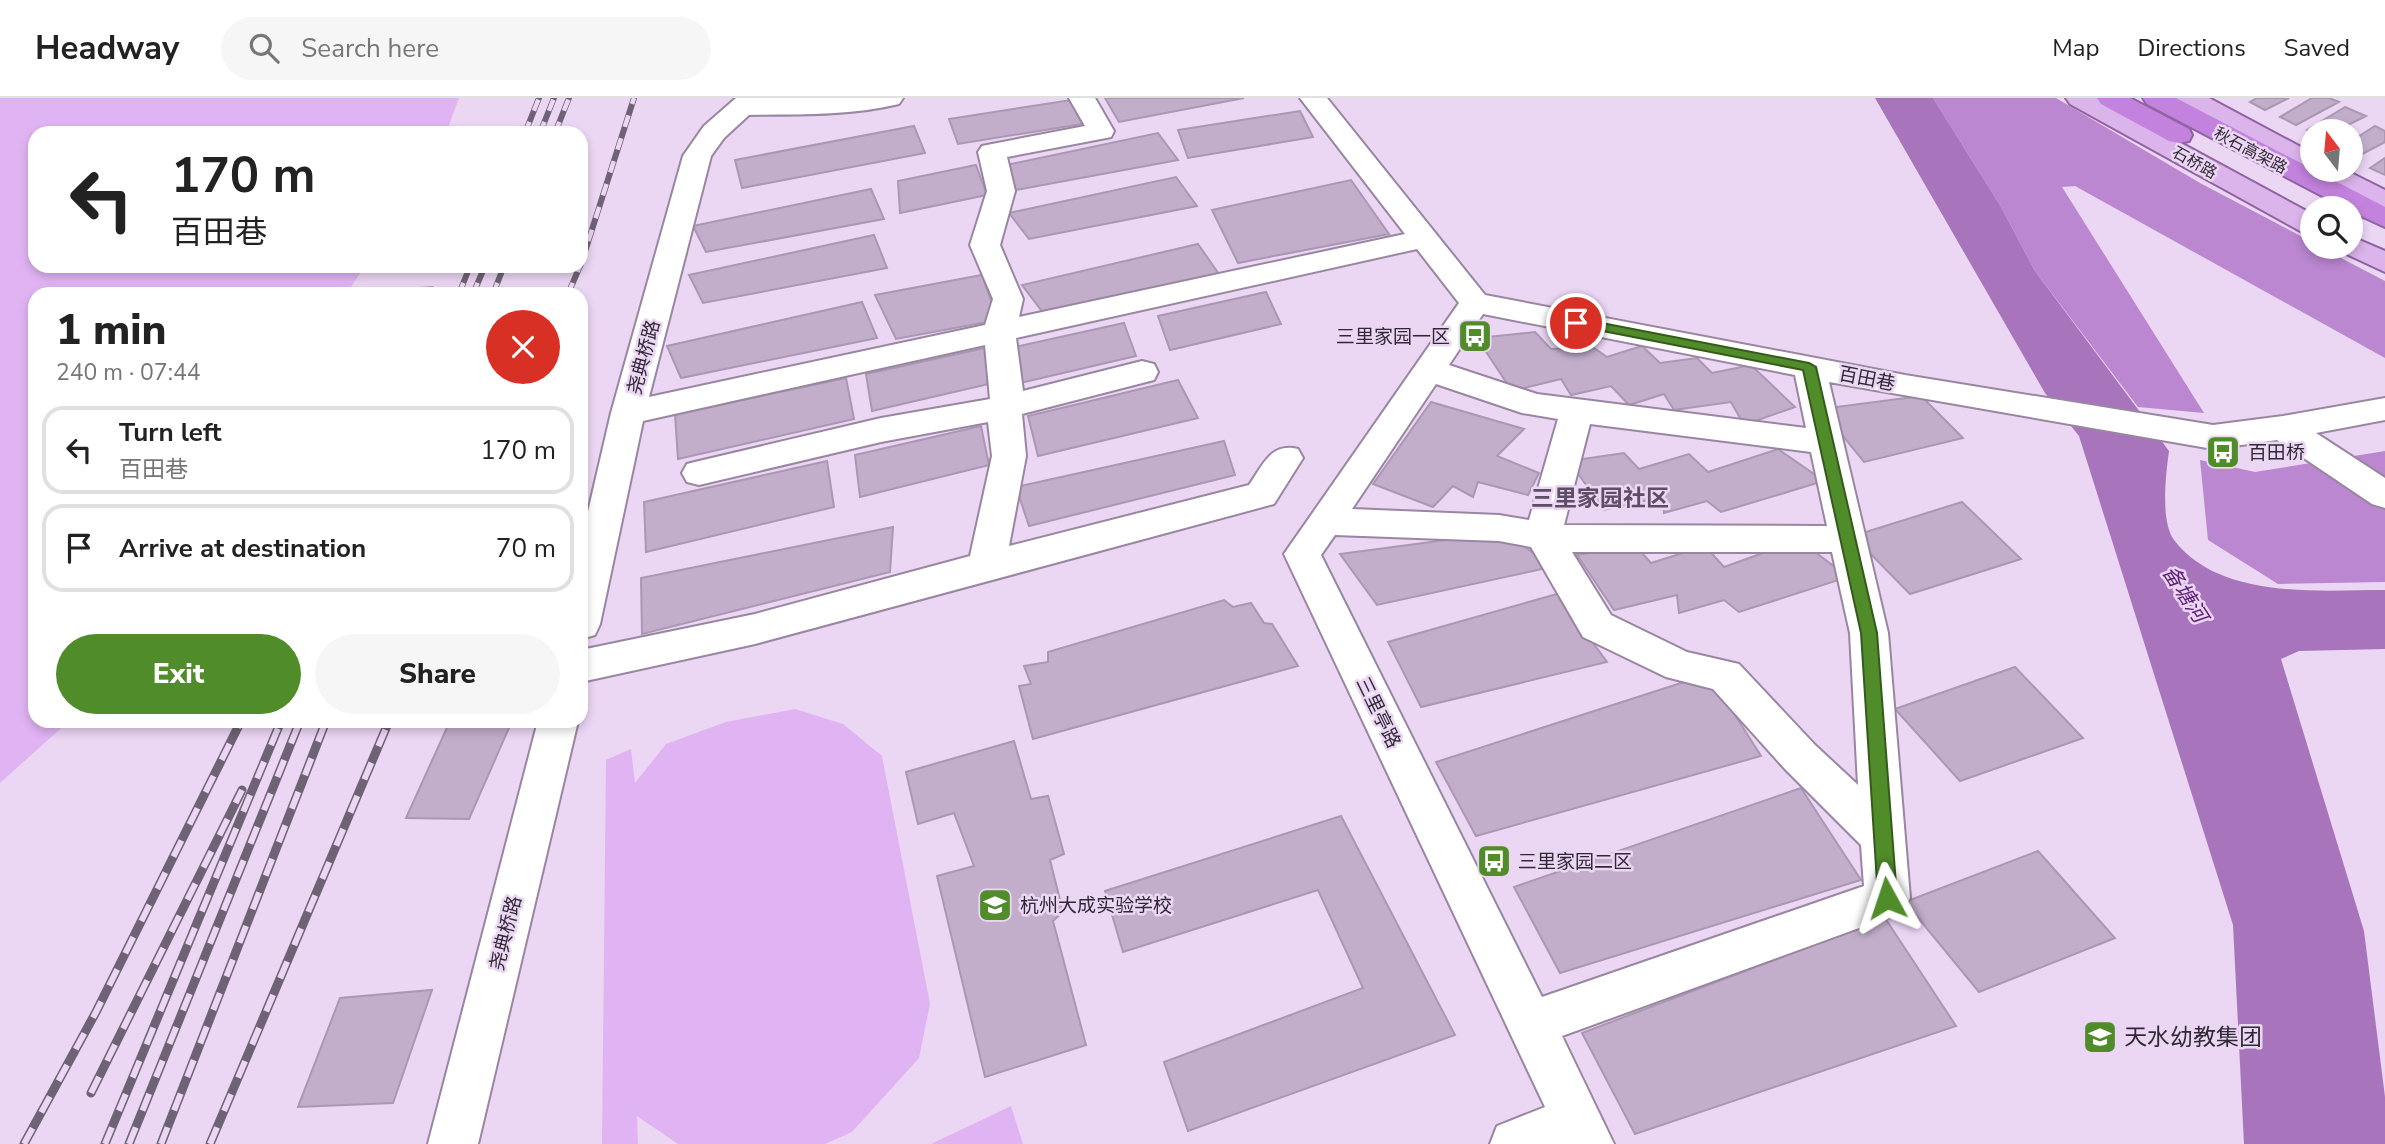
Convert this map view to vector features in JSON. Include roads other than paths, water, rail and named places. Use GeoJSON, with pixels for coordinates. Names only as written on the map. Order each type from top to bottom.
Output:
{"type":"FeatureCollection","features":[{"type":"Feature","properties":{"kind":"highway","name":"秋石高架路"},"geometry":{"type":"LineString","coordinates":[[2110,98],[2300,198]]}},
{"type":"Feature","properties":{"kind":"highway","name":"秋石高架路"},"geometry":{"type":"LineString","coordinates":[[2156,98],[2188,107],[2385,218]]}},
{"type":"Feature","properties":{"kind":"highway"},"geometry":{"type":"LineString","coordinates":[[2162,98],[2188,107]]}},
{"type":"Feature","properties":{"kind":"highway"},"geometry":{"type":"LineString","coordinates":[[2363,230],[2385,241]]}},
{"type":"Feature","properties":{"kind":"main road","name":"石桥路"},"geometry":{"type":"LineString","coordinates":[[2079,98],[2300,219]]}},
{"type":"Feature","properties":{"kind":"main road"},"geometry":{"type":"LineString","coordinates":[[2188,107],[2300,158]]}},
{"type":"Feature","properties":{"kind":"main road"},"geometry":{"type":"LineString","coordinates":[[2348,182],[2385,201]]}},
{"type":"Feature","properties":{"kind":"main road"},"geometry":{"type":"LineString","coordinates":[[2363,252],[2385,263]]}},
{"type":"Feature","properties":{"kind":"street"},"geometry":{"type":"LineString","coordinates":[[746,103],[838,106],[890,98]]}},
{"type":"Feature","properties":{"kind":"street"},"geometry":{"type":"LineString","coordinates":[[987,566],[1009,456],[1007,387],[999,332],[1008,299],[985,245],[1001,191],[992,152],[1101,131],[1082,98]]}},
{"type":"Feature","properties":{"kind":"street"},"geometry":{"type":"LineString","coordinates":[[1313,98],[1475,303]]}},
{"type":"Feature","properties":{"kind":"street","name":"尧典桥路"},"geometry":{"type":"LineString","coordinates":[[588,593],[628,414],[697,156],[714,132],[746,103]]}},
{"type":"Feature","properties":{"kind":"street"},"geometry":{"type":"LineString","coordinates":[[628,414],[1424,239]]}},
{"type":"Feature","properties":{"kind":"street","name":"百田巷"},"geometry":{"type":"LineString","coordinates":[[1475,303],[1809,367],[2213,437],[2283,428]]}},
{"type":"Feature","properties":{"kind":"street","name":"三里亭路"},"geometry":{"type":"LineString","coordinates":[[1475,303],[1302,554],[1583,1132]]}},
{"type":"Feature","properties":{"kind":"street"},"geometry":{"type":"LineString","coordinates":[[1531,1024],[1887,898],[1869,633],[1809,367]]}},
{"type":"Feature","properties":{"kind":"street"},"geometry":{"type":"LineString","coordinates":[[1429,370],[1534,405],[1826,442]]}},
{"type":"Feature","properties":{"kind":"street"},"geometry":{"type":"LineString","coordinates":[[699,473],[881,430],[1006,408],[1142,372]]}},
{"type":"Feature","properties":{"kind":"street"},"geometry":{"type":"LineString","coordinates":[[2283,428],[2385,409]]}},
{"type":"Feature","properties":{"kind":"street"},"geometry":{"type":"LineString","coordinates":[[1577,411],[1543,535],[1597,626],[1680,666],[1724,675],[1800,757],[1882,836]]}},
{"type":"Feature","properties":{"kind":"street"},"geometry":{"type":"LineString","coordinates":[[2283,428],[2385,495]]}},
{"type":"Feature","properties":{"kind":"street"},"geometry":{"type":"LineString","coordinates":[[588,665],[755,629],[1261,495],[1286,458]]}},
{"type":"Feature","properties":{"kind":"street"},"geometry":{"type":"LineString","coordinates":[[1325,521],[1499,528],[1567,538],[1848,539]]}},
{"type":"Feature","properties":{"kind":"street","name":"尧典桥路"},"geometry":{"type":"LineString","coordinates":[[453,1144],[556,728]]}},
{"type":"Feature","properties":{"kind":"street"},"geometry":{"type":"LineString","coordinates":[[1515,1144],[1583,1132]]}},
{"type":"Feature","properties":{"kind":"water","name":"备塘河"},"geometry":{"type":"Polygon","coordinates":[[[1875,98],[1933,98],[2001,207],[2035,271],[2169,451],[2165,509],[2174,540],[2194,559],[2217,573],[2243,582],[2301,590],[2385,590],[2385,649],[2299,651],[2281,659],[2364,931],[2385,1097],[2385,1144],[2244,1144],[2233,925],[2079,436],[2045,393],[1875,98]]]}},
{"type":"Feature","properties":{"kind":"railway"},"geometry":{"type":"LineString","coordinates":[[528,126],[539,98]]}},
{"type":"Feature","properties":{"kind":"railway"},"geometry":{"type":"LineString","coordinates":[[543,126],[554,98]]}},
{"type":"Feature","properties":{"kind":"railway"},"geometry":{"type":"LineString","coordinates":[[558,126],[569,98]]}},
{"type":"Feature","properties":{"kind":"railway"},"geometry":{"type":"LineString","coordinates":[[588,242],[634,98]]}},
{"type":"Feature","properties":{"kind":"railway"},"geometry":{"type":"LineString","coordinates":[[462,287],[467,273]]}},
{"type":"Feature","properties":{"kind":"railway"},"geometry":{"type":"LineString","coordinates":[[476,287],[482,273]]}},
{"type":"Feature","properties":{"kind":"railway"},"geometry":{"type":"LineString","coordinates":[[496,287],[501,273]]}},
{"type":"Feature","properties":{"kind":"railway"},"geometry":{"type":"LineString","coordinates":[[571,287],[577,273]]}},
{"type":"Feature","properties":{"kind":"railway"},"geometry":{"type":"LineString","coordinates":[[24,1144],[96,1012],[238,728]]}},
{"type":"Feature","properties":{"kind":"railway"},"geometry":{"type":"LineString","coordinates":[[105,1144],[278,728]]}},
{"type":"Feature","properties":{"kind":"railway"},"geometry":{"type":"LineString","coordinates":[[129,1144],[297,728]]}},
{"type":"Feature","properties":{"kind":"railway"},"geometry":{"type":"LineString","coordinates":[[161,1144],[323,728]]}},
{"type":"Feature","properties":{"kind":"railway"},"geometry":{"type":"LineString","coordinates":[[210,1144],[386,728]]}},
{"type":"Feature","properties":{"kind":"railway"},"geometry":{"type":"LineString","coordinates":[[91,1093],[242,790]]}},
{"type":"Feature","properties":{"kind":"place","name":"三里家园一区"},"geometry":{"type":"Point","coordinates":[1475,336]}},
{"type":"Feature","properties":{"kind":"place","name":"百田桥"},"geometry":{"type":"Point","coordinates":[2223,452]}},
{"type":"Feature","properties":{"kind":"place","name":"三里家园二区"},"geometry":{"type":"Point","coordinates":[1494,861]}},
{"type":"Feature","properties":{"kind":"place","name":"杭州大成实验学校"},"geometry":{"type":"Point","coordinates":[995,905]}},
{"type":"Feature","properties":{"kind":"place","name":"天水幼教集团"},"geometry":{"type":"Point","coordinates":[2100,1037]}},
{"type":"Feature","properties":{"kind":"district","name":"三里家园社区"},"geometry":{"type":"Point","coordinates":[1600,498]}}]}
